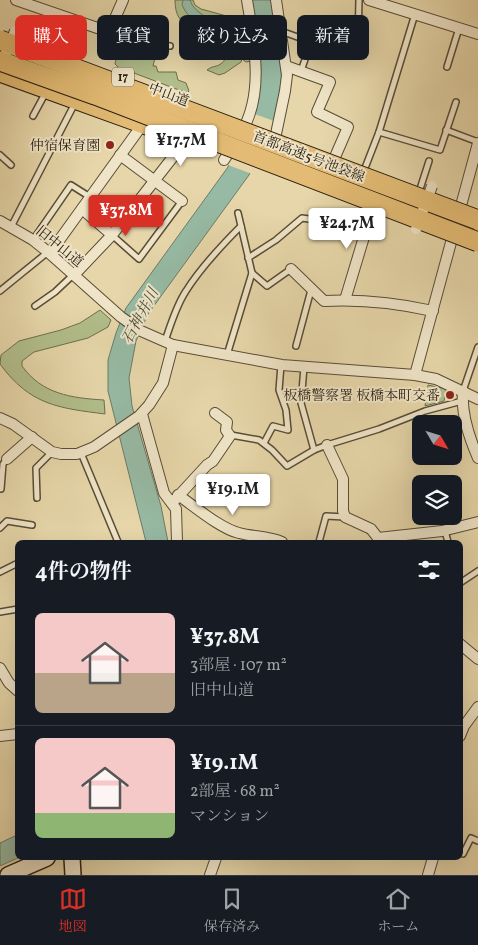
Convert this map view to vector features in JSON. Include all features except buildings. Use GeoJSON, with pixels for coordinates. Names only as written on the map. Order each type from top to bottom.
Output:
{"type":"FeatureCollection","features":[{"type":"Feature","properties":{"kind":"highway","name":"中山道"},"geometry":{"type":"LineString","coordinates":[[5,34],[335,157],[426,187],[470,207]]}},
{"type":"Feature","properties":{"kind":"highway","name":"首都高速5号池袋線"},"geometry":{"type":"LineString","coordinates":[[5,34],[478,220]]}},
{"type":"Feature","properties":{"kind":"highway"},"geometry":{"type":"LineString","coordinates":[[0,49],[429,208],[470,207]]}},
{"type":"Feature","properties":{"kind":"highway"},"geometry":{"type":"LineString","coordinates":[[0,53],[183,118],[262,143],[388,198],[478,231]]}},
{"type":"Feature","properties":{"kind":"highway","name":"首都高速5号池袋線"},"geometry":{"type":"LineString","coordinates":[[0,61],[95,95],[478,244]]}},
{"type":"Feature","properties":{"kind":"highway"},"geometry":{"type":"LineString","coordinates":[[0,70],[78,101],[187,139],[228,156],[259,165],[371,215],[478,244]]}},
{"type":"Feature","properties":{"kind":"street"},"geometry":{"type":"LineString","coordinates":[[16,0],[97,28]]}},
{"type":"Feature","properties":{"kind":"street"},"geometry":{"type":"LineString","coordinates":[[116,15],[123,0]]}},
{"type":"Feature","properties":{"kind":"street"},"geometry":{"type":"LineString","coordinates":[[228,156],[246,124],[255,86],[256,72],[247,0]]}},
{"type":"Feature","properties":{"kind":"street"},"geometry":{"type":"LineString","coordinates":[[276,0],[278,15]]}},
{"type":"Feature","properties":{"kind":"street"},"geometry":{"type":"LineString","coordinates":[[369,0],[478,34]]}},
{"type":"Feature","properties":{"kind":"street"},"geometry":{"type":"LineString","coordinates":[[0,70],[5,34]]}},
{"type":"Feature","properties":{"kind":"street"},"geometry":{"type":"LineString","coordinates":[[275,134],[285,91],[285,60]]}},
{"type":"Feature","properties":{"kind":"street"},"geometry":{"type":"LineString","coordinates":[[286,66],[330,82],[318,112],[348,127],[335,157]]}},
{"type":"Feature","properties":{"kind":"street"},"geometry":{"type":"LineString","coordinates":[[49,252],[140,128],[141,123]]}},
{"type":"Feature","properties":{"kind":"street"},"geometry":{"type":"LineString","coordinates":[[74,275],[112,235],[187,139]]}},
{"type":"Feature","properties":{"kind":"street"},"geometry":{"type":"LineString","coordinates":[[415,375],[453,237],[470,207],[478,142]]}},
{"type":"Feature","properties":{"kind":"street"},"geometry":{"type":"LineString","coordinates":[[120,155],[182,201]]}},
{"type":"Feature","properties":{"kind":"street"},"geometry":{"type":"LineString","coordinates":[[416,230],[426,187]]}},
{"type":"Feature","properties":{"kind":"street"},"geometry":{"type":"LineString","coordinates":[[82,209],[112,235]]}},
{"type":"Feature","properties":{"kind":"street"},"geometry":{"type":"LineString","coordinates":[[345,300],[371,215]]}},
{"type":"Feature","properties":{"kind":"street","name":"旧中山道"},"geometry":{"type":"LineString","coordinates":[[0,221],[33,240],[49,252],[121,317],[141,331],[169,343],[282,365],[415,375],[436,379],[462,396],[478,399]]}},
{"type":"Feature","properties":{"kind":"street"},"geometry":{"type":"LineString","coordinates":[[291,269],[324,301],[345,300],[402,304],[433,311]]}},
{"type":"Feature","properties":{"kind":"street"},"geometry":{"type":"LineString","coordinates":[[0,418],[32,437],[52,452],[62,454],[80,452],[94,446],[140,415],[153,400],[162,383],[169,343]]}},
{"type":"Feature","properties":{"kind":"street"},"geometry":{"type":"LineString","coordinates":[[462,396],[470,438],[478,458]]}},
{"type":"Feature","properties":{"kind":"street"},"geometry":{"type":"LineString","coordinates":[[177,540],[175,499],[207,465],[213,462],[230,436],[226,430],[227,422],[215,413]]}},
{"type":"Feature","properties":{"kind":"street"},"geometry":{"type":"LineString","coordinates":[[140,415],[164,493],[238,533],[270,537],[277,540]]}},
{"type":"Feature","properties":{"kind":"street"},"geometry":{"type":"LineString","coordinates":[[7,459],[32,437]]}},
{"type":"Feature","properties":{"kind":"street"},"geometry":{"type":"LineString","coordinates":[[327,444],[343,479],[343,511],[345,517],[371,529],[377,540],[413,538],[478,522]]}},
{"type":"Feature","properties":{"kind":"street"},"geometry":{"type":"LineString","coordinates":[[463,646],[478,659]]}},
{"type":"Feature","properties":{"kind":"street"},"geometry":{"type":"LineString","coordinates":[[0,668],[9,684],[15,689]]}},
{"type":"Feature","properties":{"kind":"street"},"geometry":{"type":"LineString","coordinates":[[463,728],[478,707]]}},
{"type":"Feature","properties":{"kind":"street"},"geometry":{"type":"LineString","coordinates":[[0,736],[15,734]]}},
{"type":"Feature","properties":{"kind":"street"},"geometry":{"type":"LineString","coordinates":[[8,875],[42,860]]}},
{"type":"Feature","properties":{"kind":"street"},"geometry":{"type":"LineString","coordinates":[[72,860],[73,875]]}},
{"type":"Feature","properties":{"kind":"street"},"geometry":{"type":"LineString","coordinates":[[210,875],[215,860]]}},
{"type":"Feature","properties":{"kind":"street"},"geometry":{"type":"LineString","coordinates":[[428,875],[432,860]]}},
{"type":"Feature","properties":{"kind":"lane"},"geometry":{"type":"LineString","coordinates":[[359,0],[359,15]]}},
{"type":"Feature","properties":{"kind":"lane"},"geometry":{"type":"LineString","coordinates":[[366,168],[415,14]]}},
{"type":"Feature","properties":{"kind":"lane"},"geometry":{"type":"LineString","coordinates":[[447,67],[459,28]]}},
{"type":"Feature","properties":{"kind":"lane"},"geometry":{"type":"LineString","coordinates":[[287,32],[311,42],[300,72]]}},
{"type":"Feature","properties":{"kind":"lane"},"geometry":{"type":"LineString","coordinates":[[34,116],[44,95],[49,90]]}},
{"type":"Feature","properties":{"kind":"lane"},"geometry":{"type":"LineString","coordinates":[[11,227],[72,105],[78,101]]}},
{"type":"Feature","properties":{"kind":"lane"},"geometry":{"type":"LineString","coordinates":[[379,132],[440,150],[456,102]]}},
{"type":"Feature","properties":{"kind":"lane"},"geometry":{"type":"LineString","coordinates":[[446,130],[478,142]]}},
{"type":"Feature","properties":{"kind":"lane"},"geometry":{"type":"LineString","coordinates":[[0,155],[11,165]]}},
{"type":"Feature","properties":{"kind":"lane"},"geometry":{"type":"LineString","coordinates":[[426,187],[429,161]]}},
{"type":"Feature","properties":{"kind":"lane"},"geometry":{"type":"LineString","coordinates":[[33,240],[71,185],[90,198]]}},
{"type":"Feature","properties":{"kind":"lane"},"geometry":{"type":"LineString","coordinates":[[112,235],[139,258],[182,201]]}},
{"type":"Feature","properties":{"kind":"lane"},"geometry":{"type":"LineString","coordinates":[[226,354],[252,273],[238,213]]}},
{"type":"Feature","properties":{"kind":"lane"},"geometry":{"type":"LineString","coordinates":[[248,258],[276,240],[302,218],[355,226],[371,215]]}},
{"type":"Feature","properties":{"kind":"lane"},"geometry":{"type":"LineString","coordinates":[[169,343],[177,310],[186,291],[215,252],[241,226]]}},
{"type":"Feature","properties":{"kind":"lane"},"geometry":{"type":"LineString","coordinates":[[0,291],[49,252]]}},
{"type":"Feature","properties":{"kind":"lane"},"geometry":{"type":"LineString","coordinates":[[252,273],[267,286],[291,269]]}},
{"type":"Feature","properties":{"kind":"lane"},"geometry":{"type":"LineString","coordinates":[[35,306],[74,275]]}},
{"type":"Feature","properties":{"kind":"lane"},"geometry":{"type":"LineString","coordinates":[[296,346],[311,290]]}},
{"type":"Feature","properties":{"kind":"lane"},"geometry":{"type":"LineString","coordinates":[[230,436],[259,440],[287,466],[327,444],[380,429],[462,396],[478,347]]}},
{"type":"Feature","properties":{"kind":"lane"},"geometry":{"type":"LineString","coordinates":[[264,444],[273,426],[288,430],[286,410],[279,390],[282,365]]}},
{"type":"Feature","properties":{"kind":"lane"},"geometry":{"type":"LineString","coordinates":[[304,366],[301,403],[314,450]]}},
{"type":"Feature","properties":{"kind":"lane"},"geometry":{"type":"LineString","coordinates":[[37,498],[36,468],[52,452]]}},
{"type":"Feature","properties":{"kind":"lane"},"geometry":{"type":"LineString","coordinates":[[80,452],[117,540]]}},
{"type":"Feature","properties":{"kind":"lane"},"geometry":{"type":"LineString","coordinates":[[7,459],[3,464],[1,489],[8,490]]}},
{"type":"Feature","properties":{"kind":"lane"},"geometry":{"type":"LineString","coordinates":[[320,540],[326,516],[345,517]]}},
{"type":"Feature","properties":{"kind":"lane"},"geometry":{"type":"LineString","coordinates":[[0,528],[7,521],[32,525]]}},
{"type":"Feature","properties":{"kind":"lane"},"geometry":{"type":"LineString","coordinates":[[444,531],[447,540]]}},
{"type":"Feature","properties":{"kind":"lane"},"geometry":{"type":"LineString","coordinates":[[0,572],[15,564]]}},
{"type":"Feature","properties":{"kind":"lane"},"geometry":{"type":"LineString","coordinates":[[463,581],[478,571]]}},
{"type":"Feature","properties":{"kind":"lane"},"geometry":{"type":"LineString","coordinates":[[0,612],[15,610]]}},
{"type":"Feature","properties":{"kind":"lane"},"geometry":{"type":"LineString","coordinates":[[463,854],[472,838],[478,841]]}},
{"type":"Feature","properties":{"kind":"shaded area"},"geometry":{"type":"Polygon","coordinates":[[[175,0],[193,0],[195,5],[201,9],[223,15],[179,15],[179,18],[175,0]]]}},
{"type":"Feature","properties":{"kind":"shaded area"},"geometry":{"type":"Polygon","coordinates":[[[116,60],[154,60],[153,66],[156,66],[158,72],[176,72],[178,80],[186,83],[189,91],[187,93],[118,67],[115,64],[116,60]]]}},
{"type":"Feature","properties":{"kind":"shaded area"},"geometry":{"type":"Polygon","coordinates":[[[242,60],[225,73],[219,75],[207,70],[219,65],[223,61],[242,60]]]}},
{"type":"Feature","properties":{"kind":"shaded area"},"geometry":{"type":"Polygon","coordinates":[[[100,310],[111,320],[108,327],[88,338],[34,352],[22,361],[22,366],[48,389],[69,396],[104,400],[105,414],[46,402],[22,388],[0,364],[1,355],[19,341],[80,323],[100,310]]]}},
{"type":"Feature","properties":{"kind":"shaded area"},"geometry":{"type":"Polygon","coordinates":[[[428,385],[446,389],[444,401],[425,406],[428,385]]]}},
{"type":"Feature","properties":{"kind":"water"},"geometry":{"type":"Polygon","coordinates":[[[183,0],[190,0],[192,5],[204,15],[188,15],[182,5],[183,0]]]}},
{"type":"Feature","properties":{"kind":"water"},"geometry":{"type":"Polygon","coordinates":[[[251,0],[272,0],[274,15],[253,15],[251,0]]]}},
{"type":"Feature","properties":{"kind":"water","name":"石神井川"},"geometry":{"type":"Polygon","coordinates":[[[258,60],[280,60],[282,83],[277,118],[249,175],[148,314],[136,341],[129,378],[132,406],[161,506],[168,540],[145,540],[108,391],[108,360],[126,308],[228,167],[254,110],[260,80],[258,60]]]}},
{"type":"Feature","properties":{"kind":"water"},"geometry":{"type":"Polygon","coordinates":[[[15,836],[15,859],[0,866],[0,843],[15,836]]]}},
{"type":"Feature","properties":{"kind":"pier"},"geometry":{"type":"Polygon","coordinates":[[[252,113],[277,122],[252,174],[228,165],[252,113]]]}},
{"type":"Feature","properties":{"kind":"place","name":"仲宿保育園"},"geometry":{"type":"Point","coordinates":[110,145]}},
{"type":"Feature","properties":{"kind":"place","name":"板橋警察署 板橋本町交番"},"geometry":{"type":"Point","coordinates":[450,395]}}]}
